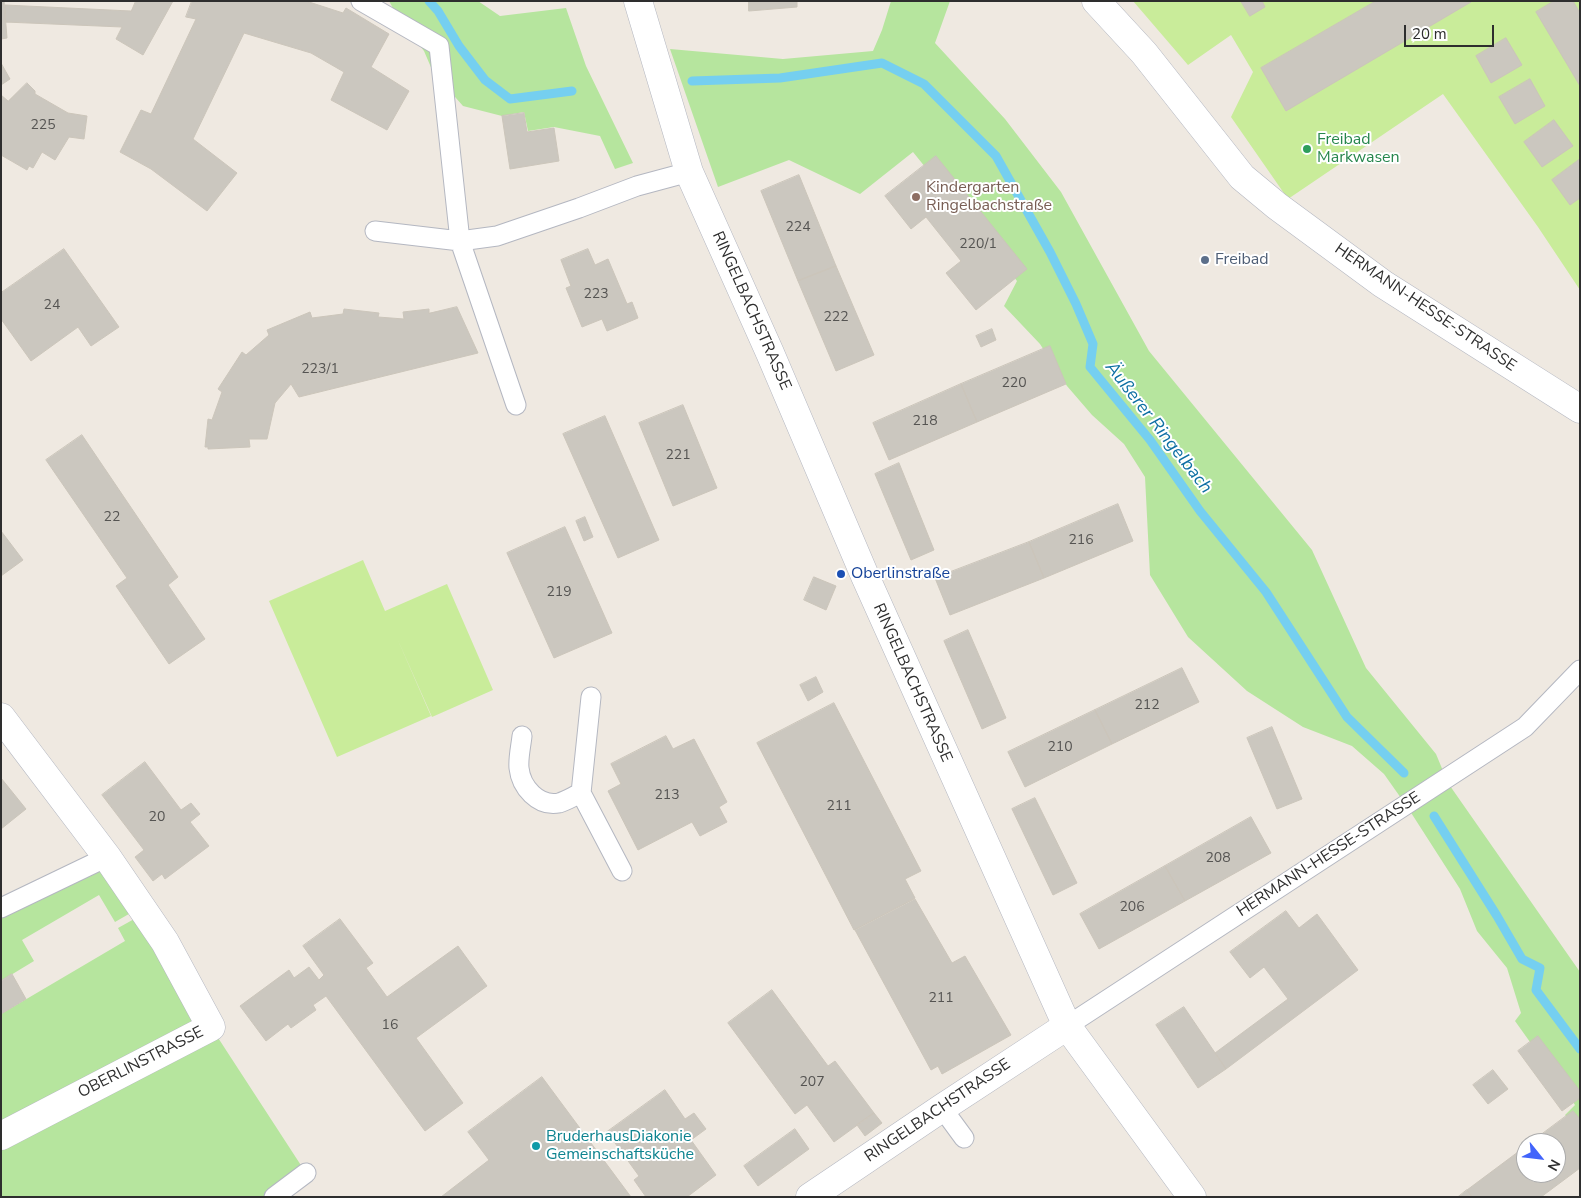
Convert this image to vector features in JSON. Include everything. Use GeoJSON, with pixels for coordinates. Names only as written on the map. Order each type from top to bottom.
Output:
{"type":"FeatureCollection","features":[{"type":"Feature","properties":{"kind":"street","name":"RINGELBACHSTRASSE"},"geometry":{"type":"LineString","coordinates":[[638,1],[689,172],[770,353],[861,568],[1066,1026],[1192,1197]]}},
{"type":"Feature","properties":{"kind":"street","name":"HERMANN-HESSE-STRASSE"},"geometry":{"type":"LineString","coordinates":[[1096,1],[1144,53],[1242,176],[1270,200],[1383,284],[1580,409]]}},
{"type":"Feature","properties":{"kind":"street","name":"OBERLINSTRASSE"},"geometry":{"type":"LineString","coordinates":[[1,717],[107,857],[165,942],[211,1027],[1,1136]]}},
{"type":"Feature","properties":{"kind":"street","name":"RINGELBACHSTRASSE"},"geometry":{"type":"LineString","coordinates":[[810,1197],[1066,1026]]}},
{"type":"Feature","properties":{"kind":"lane"},"geometry":{"type":"LineString","coordinates":[[361,1],[439,46],[460,241],[516,405]]}},
{"type":"Feature","properties":{"kind":"lane"},"geometry":{"type":"LineString","coordinates":[[374,231],[460,241],[496,236],[637,186],[689,172]]}},
{"type":"Feature","properties":{"kind":"lane","name":"HERMANN-HESSE-STRASSE"},"geometry":{"type":"LineString","coordinates":[[1066,1026],[1524,727],[1580,670]]}},
{"type":"Feature","properties":{"kind":"lane"},"geometry":{"type":"LineString","coordinates":[[591,698],[581,793],[622,871]]}},
{"type":"Feature","properties":{"kind":"lane"},"geometry":{"type":"LineString","coordinates":[[522,736],[519,767],[524,785],[533,795],[544,803],[559,803],[581,793]]}},
{"type":"Feature","properties":{"kind":"lane"},"geometry":{"type":"LineString","coordinates":[[1,908],[107,857]]}},
{"type":"Feature","properties":{"kind":"lane"},"geometry":{"type":"LineString","coordinates":[[942,1108],[964,1138]]}},
{"type":"Feature","properties":{"kind":"lane"},"geometry":{"type":"LineString","coordinates":[[274,1197],[306,1173]]}},
{"type":"Feature","properties":{"kind":"green space"},"geometry":{"type":"Polygon","coordinates":[[[389,1],[478,1],[500,16],[566,8],[586,66],[633,163],[615,169],[600,136],[554,127],[528,131],[524,112],[502,116],[463,106],[433,72],[424,51],[398,17],[389,1]]]}},
{"type":"Feature","properties":{"kind":"green space"},"geometry":{"type":"Polygon","coordinates":[[[891,1],[950,1],[935,43],[1005,119],[1061,192],[1149,351],[1312,550],[1366,668],[1436,754],[1448,783],[1580,972],[1580,1133],[1565,1115],[1575,1105],[1515,1021],[1521,1013],[1507,968],[1477,931],[1460,889],[1384,774],[1352,746],[1303,727],[1247,691],[1188,637],[1150,575],[1145,477],[1124,444],[1092,415],[1067,386],[1040,344],[1004,306],[1017,281],[913,152],[860,194],[789,160],[718,187],[670,49],[783,59],[873,51],[891,1]]]}},
{"type":"Feature","properties":{"kind":"green space","name":"Freibad Markwasen"},"geometry":{"type":"Polygon","coordinates":[[[1133,1],[1580,1],[1580,290],[1538,227],[1443,94],[1288,199],[1231,117],[1253,72],[1231,35],[1188,65],[1133,1]]]}},
{"type":"Feature","properties":{"kind":"green space"},"geometry":{"type":"Polygon","coordinates":[[[363,560],[385,611],[447,584],[493,690],[432,717],[397,638],[431,716],[337,757],[269,601],[363,560]]]}},
{"type":"Feature","properties":{"kind":"green space"},"geometry":{"type":"Polygon","coordinates":[[[107,857],[141,907],[115,922],[99,895],[22,940],[34,961],[1,981],[1,908],[107,857]]]}},
{"type":"Feature","properties":{"kind":"green space"},"geometry":{"type":"Polygon","coordinates":[[[145,913],[211,1027],[306,1173],[274,1197],[1,1197],[1,1014],[125,941],[118,928],[145,913]]]}},
{"type":"Feature","properties":{"kind":"building"},"geometry":{"type":"Polygon","coordinates":[[[1,1],[4,1],[7,38],[1,39],[1,1]]]}},
{"type":"Feature","properties":{"kind":"building"},"geometry":{"type":"Polygon","coordinates":[[[136,1],[173,1],[143,55],[116,39],[122,27],[5,22],[5,5],[131,11],[136,1]]]}},
{"type":"Feature","properties":{"kind":"building"},"geometry":{"type":"Polygon","coordinates":[[[192,1],[306,1],[343,13],[346,8],[389,34],[371,67],[409,91],[387,130],[331,100],[344,72],[311,53],[244,33],[193,139],[237,173],[207,211],[151,169],[120,152],[141,110],[151,114],[196,19],[186,17],[192,1]]]}},
{"type":"Feature","properties":{"kind":"building"},"geometry":{"type":"Polygon","coordinates":[[[749,1],[797,1],[797,7],[749,11],[749,1]]]}},
{"type":"Feature","properties":{"kind":"building"},"geometry":{"type":"Polygon","coordinates":[[[1241,1],[1262,1],[1265,7],[1250,16],[1241,1]]]}},
{"type":"Feature","properties":{"kind":"building"},"geometry":{"type":"Polygon","coordinates":[[[1376,1],[1471,2],[1286,111],[1261,68],[1376,1]]]}},
{"type":"Feature","properties":{"kind":"building"},"geometry":{"type":"Polygon","coordinates":[[[1554,1],[1573,1],[1580,13],[1580,86],[1536,12],[1554,1]]]}},
{"type":"Feature","properties":{"kind":"building"},"geometry":{"type":"Polygon","coordinates":[[[1506,38],[1522,65],[1491,83],[1476,56],[1506,38]]]}},
{"type":"Feature","properties":{"kind":"building"},"geometry":{"type":"Polygon","coordinates":[[[1,63],[10,79],[1,85],[1,63]]]}},
{"type":"Feature","properties":{"kind":"building"},"geometry":{"type":"Polygon","coordinates":[[[1530,79],[1545,106],[1515,124],[1499,97],[1530,79]]]}},
{"type":"Feature","properties":{"kind":"building"},"geometry":{"type":"Polygon","coordinates":[[[27,83],[35,91],[35,94],[68,113],[87,116],[84,139],[69,137],[55,160],[42,152],[33,168],[29,166],[27,170],[1,155],[1,95],[8,101],[27,83]]]}},
{"type":"Feature","properties":{"kind":"building"},"geometry":{"type":"Polygon","coordinates":[[[524,113],[527,132],[554,128],[559,161],[510,169],[502,116],[524,113]]]}},
{"type":"Feature","properties":{"kind":"building"},"geometry":{"type":"Polygon","coordinates":[[[1554,120],[1573,146],[1542,167],[1524,142],[1554,120]]]}},
{"type":"Feature","properties":{"kind":"building"},"geometry":{"type":"Polygon","coordinates":[[[936,156],[1027,269],[976,310],[946,273],[961,261],[926,217],[911,229],[885,196],[936,156]]]}},
{"type":"Feature","properties":{"kind":"building"},"geometry":{"type":"Polygon","coordinates":[[[1580,159],[1580,198],[1570,205],[1552,180],[1580,159]]]}},
{"type":"Feature","properties":{"kind":"building"},"geometry":{"type":"Polygon","coordinates":[[[799,175],[836,266],[798,281],[761,191],[799,175]]]}},
{"type":"Feature","properties":{"kind":"building"},"geometry":{"type":"Polygon","coordinates":[[[64,249],[119,327],[91,346],[78,327],[31,361],[1,319],[1,293],[64,249]]]}},
{"type":"Feature","properties":{"kind":"building"},"geometry":{"type":"Polygon","coordinates":[[[588,249],[595,265],[608,259],[627,304],[632,302],[638,318],[607,331],[602,319],[582,327],[566,288],[571,286],[561,260],[588,249]]]}},
{"type":"Feature","properties":{"kind":"building"},"geometry":{"type":"Polygon","coordinates":[[[836,266],[874,355],[836,371],[798,281],[836,266]]]}},
{"type":"Feature","properties":{"kind":"building"},"geometry":{"type":"Polygon","coordinates":[[[457,307],[478,353],[299,397],[291,384],[275,403],[267,439],[249,439],[250,447],[208,449],[208,447],[205,447],[208,419],[212,420],[222,392],[218,389],[242,352],[246,355],[269,335],[267,330],[310,312],[312,318],[343,314],[344,309],[379,313],[378,317],[404,319],[403,312],[429,309],[429,313],[457,307]]]}},
{"type":"Feature","properties":{"kind":"building"},"geometry":{"type":"Polygon","coordinates":[[[992,329],[996,340],[981,347],[976,336],[992,329]]]}},
{"type":"Feature","properties":{"kind":"building"},"geometry":{"type":"Polygon","coordinates":[[[1050,346],[1066,384],[977,422],[961,384],[1050,346]]]}},
{"type":"Feature","properties":{"kind":"building"},"geometry":{"type":"Polygon","coordinates":[[[961,384],[977,422],[889,460],[873,423],[961,384]]]}},
{"type":"Feature","properties":{"kind":"building"},"geometry":{"type":"Polygon","coordinates":[[[683,405],[717,488],[673,506],[639,423],[683,405]]]}},
{"type":"Feature","properties":{"kind":"building"},"geometry":{"type":"Polygon","coordinates":[[[605,416],[659,540],[618,558],[563,434],[605,416]]]}},
{"type":"Feature","properties":{"kind":"building"},"geometry":{"type":"Polygon","coordinates":[[[82,435],[178,577],[168,585],[205,639],[169,664],[116,586],[127,578],[46,460],[82,435]]]}},
{"type":"Feature","properties":{"kind":"building"},"geometry":{"type":"Polygon","coordinates":[[[899,463],[934,550],[911,560],[875,474],[899,463]]]}},
{"type":"Feature","properties":{"kind":"building"},"geometry":{"type":"Polygon","coordinates":[[[1118,504],[1133,541],[1044,578],[1029,542],[1118,504]]]}},
{"type":"Feature","properties":{"kind":"building"},"geometry":{"type":"Polygon","coordinates":[[[585,517],[593,537],[584,541],[576,521],[585,517]]]}},
{"type":"Feature","properties":{"kind":"building"},"geometry":{"type":"Polygon","coordinates":[[[565,527],[612,633],[554,658],[507,553],[565,527]]]}},
{"type":"Feature","properties":{"kind":"building"},"geometry":{"type":"Polygon","coordinates":[[[1,531],[23,560],[1,576],[1,531]]]}},
{"type":"Feature","properties":{"kind":"building"},"geometry":{"type":"Polygon","coordinates":[[[1029,542],[1044,578],[950,615],[935,578],[1029,542]]]}},
{"type":"Feature","properties":{"kind":"building"},"geometry":{"type":"Polygon","coordinates":[[[814,577],[836,586],[826,610],[804,600],[814,577]]]}},
{"type":"Feature","properties":{"kind":"building"},"geometry":{"type":"Polygon","coordinates":[[[968,630],[1006,718],[982,729],[944,641],[968,630]]]}},
{"type":"Feature","properties":{"kind":"building"},"geometry":{"type":"Polygon","coordinates":[[[1182,668],[1199,702],[1112,744],[1095,710],[1182,668]]]}},
{"type":"Feature","properties":{"kind":"building"},"geometry":{"type":"Polygon","coordinates":[[[816,677],[823,692],[808,701],[800,685],[816,677]]]}},
{"type":"Feature","properties":{"kind":"building"},"geometry":{"type":"Polygon","coordinates":[[[834,703],[921,871],[905,879],[915,898],[854,930],[757,743],[834,703]]]}},
{"type":"Feature","properties":{"kind":"building"},"geometry":{"type":"Polygon","coordinates":[[[1095,710],[1112,744],[1025,787],[1008,752],[1095,710]]]}},
{"type":"Feature","properties":{"kind":"building"},"geometry":{"type":"Polygon","coordinates":[[[1272,727],[1302,799],[1277,809],[1247,738],[1272,727]]]}},
{"type":"Feature","properties":{"kind":"building"},"geometry":{"type":"Polygon","coordinates":[[[666,736],[673,749],[694,739],[727,802],[719,807],[727,822],[700,836],[692,822],[638,850],[608,791],[621,784],[611,764],[666,736]]]}},
{"type":"Feature","properties":{"kind":"building"},"geometry":{"type":"Polygon","coordinates":[[[145,762],[181,810],[191,803],[200,814],[190,822],[209,846],[165,879],[162,874],[153,881],[135,857],[144,850],[102,795],[145,762]]]}},
{"type":"Feature","properties":{"kind":"building"},"geometry":{"type":"Polygon","coordinates":[[[1,778],[26,809],[1,829],[1,778]]]}},
{"type":"Feature","properties":{"kind":"building"},"geometry":{"type":"Polygon","coordinates":[[[1035,798],[1077,883],[1053,895],[1012,809],[1035,798]]]}},
{"type":"Feature","properties":{"kind":"building"},"geometry":{"type":"Polygon","coordinates":[[[1251,817],[1271,853],[1185,901],[1165,866],[1251,817]]]}},
{"type":"Feature","properties":{"kind":"building"},"geometry":{"type":"Polygon","coordinates":[[[1165,866],[1185,901],[1099,949],[1080,914],[1165,866]]]}},
{"type":"Feature","properties":{"kind":"building"},"geometry":{"type":"Polygon","coordinates":[[[915,899],[952,963],[965,956],[1011,1035],[942,1074],[938,1066],[931,1070],[855,930],[915,899]]]}},
{"type":"Feature","properties":{"kind":"building"},"geometry":{"type":"Polygon","coordinates":[[[1286,911],[1299,928],[1317,914],[1358,970],[1226,1069],[1215,1053],[1288,999],[1264,967],[1250,978],[1230,952],[1286,911]]]}},
{"type":"Feature","properties":{"kind":"building"},"geometry":{"type":"Polygon","coordinates":[[[340,919],[373,963],[366,968],[387,997],[458,946],[487,986],[416,1038],[463,1103],[425,1131],[326,996],[313,1005],[316,1010],[291,1028],[288,1024],[266,1041],[240,1006],[289,970],[294,978],[309,967],[319,980],[324,975],[303,946],[340,919]]]}},
{"type":"Feature","properties":{"kind":"building"},"geometry":{"type":"Polygon","coordinates":[[[12,974],[26,999],[1,1014],[1,981],[12,974]]]}},
{"type":"Feature","properties":{"kind":"building"},"geometry":{"type":"Polygon","coordinates":[[[772,990],[828,1066],[835,1061],[874,1113],[834,1142],[807,1105],[795,1114],[728,1023],[772,990]]]}},
{"type":"Feature","properties":{"kind":"building"},"geometry":{"type":"Polygon","coordinates":[[[1184,1007],[1226,1069],[1198,1088],[1156,1025],[1184,1007]]]}},
{"type":"Feature","properties":{"kind":"building"},"geometry":{"type":"Polygon","coordinates":[[[1538,1036],[1580,1091],[1580,1098],[1562,1111],[1518,1051],[1538,1036]]]}},
{"type":"Feature","properties":{"kind":"building"},"geometry":{"type":"Polygon","coordinates":[[[1493,1070],[1508,1089],[1488,1104],[1473,1085],[1493,1070]]]}},
{"type":"Feature","properties":{"kind":"building","name":"BruderhausDiakonie Gemeinschaftsküche"},"geometry":{"type":"Polygon","coordinates":[[[542,1077],[631,1197],[441,1197],[489,1160],[468,1132],[542,1077]]]}},
{"type":"Feature","properties":{"kind":"building"},"geometry":{"type":"Polygon","coordinates":[[[665,1090],[685,1119],[694,1113],[706,1129],[691,1140],[716,1175],[687,1197],[646,1197],[634,1180],[639,1176],[607,1132],[665,1090]]]}},
{"type":"Feature","properties":{"kind":"building"},"geometry":{"type":"Polygon","coordinates":[[[1573,1111],[1580,1119],[1580,1168],[1566,1178],[1566,1133],[1543,1133],[1573,1111]]]}},
{"type":"Feature","properties":{"kind":"building"},"geometry":{"type":"Polygon","coordinates":[[[874,1113],[882,1123],[865,1136],[857,1125],[874,1113]]]}},
{"type":"Feature","properties":{"kind":"building"},"geometry":{"type":"Polygon","coordinates":[[[795,1129],[809,1149],[758,1186],[744,1166],[795,1129]]]}},
{"type":"Feature","properties":{"kind":"building"},"geometry":{"type":"Polygon","coordinates":[[[1516,1153],[1516,1183],[1560,1183],[1541,1197],[1472,1197],[1467,1190],[1516,1153]]]}},
{"type":"Feature","properties":{"kind":"building"},"geometry":{"type":"Polygon","coordinates":[[[1467,1190],[1472,1197],[1458,1197],[1467,1190]]]}},
{"type":"Feature","properties":{"kind":"waterway","name":"Äußerer Ringelbach"},"geometry":{"type":"LineString","coordinates":[[429,1],[438,11],[459,46],[485,80],[510,99],[572,91]]}},
{"type":"Feature","properties":{"kind":"waterway","name":"Äußerer Ringelbach"},"geometry":{"type":"LineString","coordinates":[[692,81],[780,78],[882,63],[924,84],[996,156],[1050,252],[1076,304],[1093,344],[1090,367],[1150,440],[1200,511],[1266,592],[1347,717],[1404,773]]}},
{"type":"Feature","properties":{"kind":"waterway","name":"Äußerer Ringelbach"},"geometry":{"type":"LineString","coordinates":[[1434,816],[1522,959],[1540,968],[1536,990],[1580,1049]]}},
{"type":"Feature","properties":{"kind":"place","name":"Freibad Markwasen"},"geometry":{"type":"Point","coordinates":[1307,149]}},
{"type":"Feature","properties":{"kind":"place","name":"Kindergarten Ringelbachstraße"},"geometry":{"type":"Point","coordinates":[916,197]}},
{"type":"Feature","properties":{"kind":"place","name":"Freibad"},"geometry":{"type":"Point","coordinates":[1205,260]}},
{"type":"Feature","properties":{"kind":"place","name":"Oberlinstraße"},"geometry":{"type":"Point","coordinates":[841,574]}},
{"type":"Feature","properties":{"kind":"place","name":"BruderhausDiakonie Gemeinschaftsküche"},"geometry":{"type":"Point","coordinates":[536,1146]}}]}
